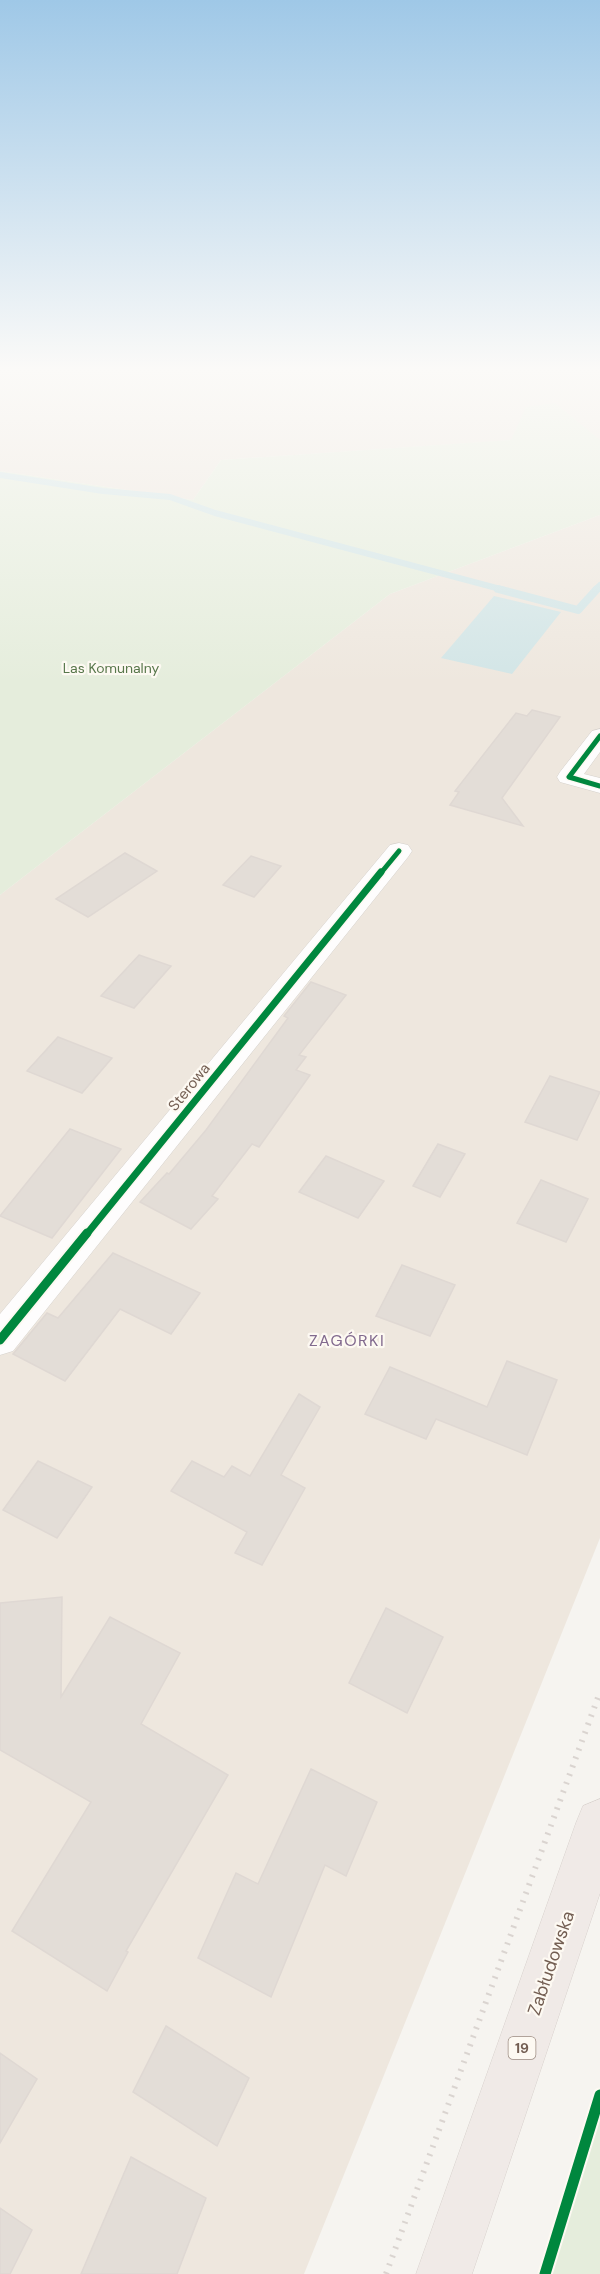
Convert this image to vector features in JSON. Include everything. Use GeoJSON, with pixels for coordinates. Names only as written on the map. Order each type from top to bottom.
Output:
{"type":"FeatureCollection","features":[{"type":"Feature","properties":{"kind":"highway","name":"Zabłudowska"},"geometry":{"type":"LineString","coordinates":[[444,2274],[600,1823]]}},
{"type":"Feature","properties":{"kind":"street"},"geometry":{"type":"LineString","coordinates":[[600,735],[569,777],[600,786]]}},
{"type":"Feature","properties":{"kind":"street","name":"Sterowa"},"geometry":{"type":"LineString","coordinates":[[0,1340],[399,851]]}},
{"type":"Feature","properties":{"kind":"path"},"geometry":{"type":"LineString","coordinates":[[386,2274],[600,1692]]}},
{"type":"Feature","properties":{"kind":"shaded area"},"geometry":{"type":"Polygon","coordinates":[[[7,472],[213,472],[193,500],[7,472]]]}},
{"type":"Feature","properties":{"kind":"shaded area"},"geometry":{"type":"Polygon","coordinates":[[[600,515],[600,1538],[304,2274],[0,2274],[0,895],[390,594],[600,515]]]}},
{"type":"Feature","properties":{"kind":"shaded area"},"geometry":{"type":"Polygon","coordinates":[[[494,596],[561,612],[512,674],[441,658],[494,596]]]}},
{"type":"Feature","properties":{"kind":"green space","name":"Las Komunalny"},"geometry":{"type":"Polygon","coordinates":[[[0,472],[193,500],[213,472],[600,472],[600,515],[390,594],[0,895],[0,472]]]}},
{"type":"Feature","properties":{"kind":"green space"},"geometry":{"type":"Polygon","coordinates":[[[600,2113],[600,2274],[549,2274],[600,2113]]]}},
{"type":"Feature","properties":{"kind":"building"},"geometry":{"type":"Polygon","coordinates":[[[532,710],[560,717],[502,798],[523,826],[450,805],[459,792],[455,791],[516,713],[527,716],[532,710]]]}},
{"type":"Feature","properties":{"kind":"building"},"geometry":{"type":"Polygon","coordinates":[[[125,853],[157,871],[88,917],[56,899],[125,853]]]}},
{"type":"Feature","properties":{"kind":"building"},"geometry":{"type":"Polygon","coordinates":[[[251,856],[281,866],[254,897],[223,885],[251,856]]]}},
{"type":"Feature","properties":{"kind":"building"},"geometry":{"type":"Polygon","coordinates":[[[139,955],[171,966],[134,1008],[101,996],[139,955]]]}},
{"type":"Feature","properties":{"kind":"building"},"geometry":{"type":"Polygon","coordinates":[[[311,982],[346,995],[299,1055],[306,1057],[296,1070],[310,1075],[259,1147],[252,1144],[212,1196],[218,1199],[191,1229],[140,1202],[167,1173],[169,1174],[206,1130],[288,1018],[284,1016],[311,982]]]}},
{"type":"Feature","properties":{"kind":"building"},"geometry":{"type":"Polygon","coordinates":[[[58,1037],[112,1058],[82,1093],[27,1071],[58,1037]]]}},
{"type":"Feature","properties":{"kind":"building"},"geometry":{"type":"Polygon","coordinates":[[[550,1076],[600,1092],[577,1140],[525,1122],[550,1076]]]}},
{"type":"Feature","properties":{"kind":"building"},"geometry":{"type":"Polygon","coordinates":[[[70,1129],[121,1149],[52,1238],[0,1216],[70,1129]]]}},
{"type":"Feature","properties":{"kind":"building"},"geometry":{"type":"Polygon","coordinates":[[[438,1144],[465,1154],[440,1197],[413,1186],[438,1144]]]}},
{"type":"Feature","properties":{"kind":"building"},"geometry":{"type":"Polygon","coordinates":[[[326,1156],[384,1181],[358,1218],[299,1192],[326,1156]]]}},
{"type":"Feature","properties":{"kind":"building"},"geometry":{"type":"Polygon","coordinates":[[[541,1180],[588,1199],[566,1242],[517,1223],[541,1180]]]}},
{"type":"Feature","properties":{"kind":"building"},"geometry":{"type":"Polygon","coordinates":[[[113,1253],[200,1293],[171,1334],[120,1309],[65,1381],[13,1354],[47,1313],[58,1318],[113,1253]]]}},
{"type":"Feature","properties":{"kind":"building"},"geometry":{"type":"Polygon","coordinates":[[[402,1265],[455,1285],[430,1336],[376,1316],[402,1265]]]}},
{"type":"Feature","properties":{"kind":"building"},"geometry":{"type":"Polygon","coordinates":[[[507,1361],[557,1380],[527,1455],[436,1419],[426,1439],[365,1414],[390,1367],[487,1407],[507,1361]]]}},
{"type":"Feature","properties":{"kind":"building"},"geometry":{"type":"Polygon","coordinates":[[[299,1394],[320,1407],[281,1475],[305,1488],[262,1565],[235,1553],[247,1532],[171,1491],[192,1461],[224,1477],[232,1466],[250,1476],[299,1394]]]}},
{"type":"Feature","properties":{"kind":"building"},"geometry":{"type":"Polygon","coordinates":[[[38,1461],[92,1487],[57,1538],[3,1510],[38,1461]]]}},
{"type":"Feature","properties":{"kind":"building"},"geometry":{"type":"Polygon","coordinates":[[[62,1597],[61,1697],[110,1617],[180,1653],[141,1724],[228,1775],[126,1951],[128,1952],[107,1991],[12,1931],[91,1802],[0,1750],[0,1603],[62,1597]]]}},
{"type":"Feature","properties":{"kind":"building"},"geometry":{"type":"Polygon","coordinates":[[[386,1608],[443,1637],[407,1713],[349,1683],[386,1608]]]}},
{"type":"Feature","properties":{"kind":"building"},"geometry":{"type":"Polygon","coordinates":[[[311,1769],[377,1802],[346,1876],[325,1865],[271,1997],[198,1958],[236,1873],[258,1884],[311,1769]]]}},
{"type":"Feature","properties":{"kind":"building"},"geometry":{"type":"Polygon","coordinates":[[[166,2026],[249,2078],[217,2146],[133,2092],[166,2026]]]}},
{"type":"Feature","properties":{"kind":"building"},"geometry":{"type":"Polygon","coordinates":[[[0,2053],[37,2079],[0,2143],[0,2053]]]}},
{"type":"Feature","properties":{"kind":"building"},"geometry":{"type":"Polygon","coordinates":[[[131,2157],[206,2198],[177,2274],[81,2274],[131,2157]]]}},
{"type":"Feature","properties":{"kind":"building"},"geometry":{"type":"Polygon","coordinates":[[[0,2208],[32,2230],[10,2274],[0,2274],[0,2208]]]}},
{"type":"Feature","properties":{"kind":"waterway"},"geometry":{"type":"LineString","coordinates":[[0,475],[103,491],[170,497],[215,513],[504,590]]}},
{"type":"Feature","properties":{"kind":"waterway"},"geometry":{"type":"LineString","coordinates":[[595,590],[600,585]]}},
{"type":"Feature","properties":{"kind":"waterway"},"geometry":{"type":"LineString","coordinates":[[498,589],[578,610],[597,589]]}},
{"type":"Feature","properties":{"kind":"cycle path"},"geometry":{"type":"LineString","coordinates":[[600,736],[569,777],[600,786]]}},
{"type":"Feature","properties":{"kind":"cycle path"},"geometry":{"type":"LineString","coordinates":[[0,1340],[399,851]]}},
{"type":"Feature","properties":{"kind":"cycle path"},"geometry":{"type":"LineString","coordinates":[[545,2274],[600,2095]]}},
{"type":"Feature","properties":{"kind":"district","name":"ZAGÓRKI"},"geometry":{"type":"Point","coordinates":[347,1340]}}]}
